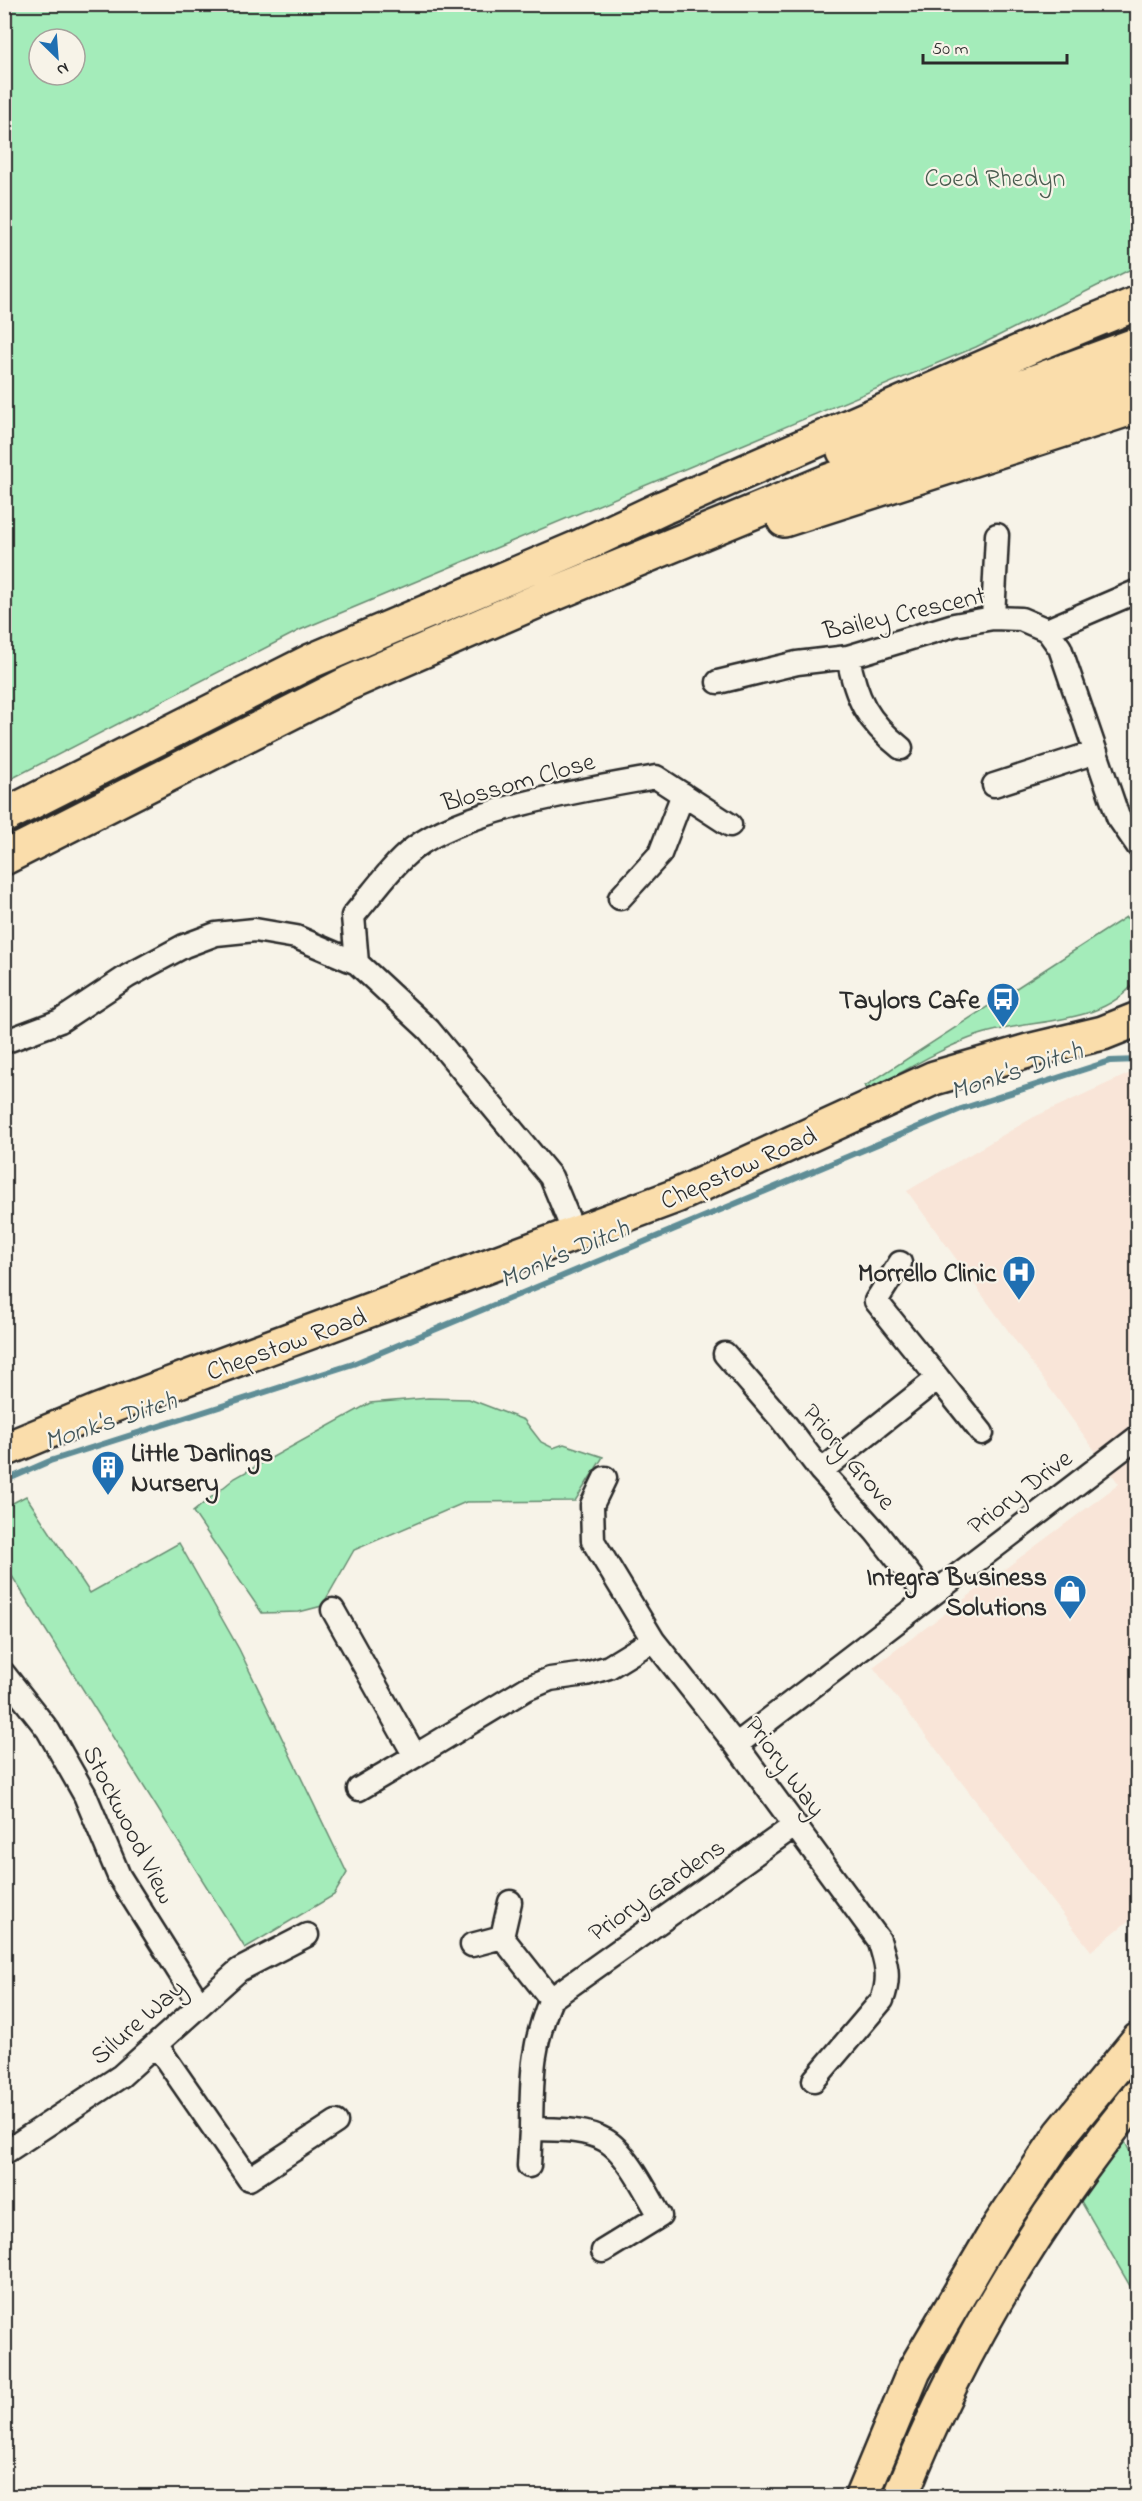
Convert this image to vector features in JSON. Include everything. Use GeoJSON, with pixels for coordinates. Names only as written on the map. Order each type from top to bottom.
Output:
{"type":"FeatureCollection","features":[{"type":"Feature","properties":{"kind":"main road"},"geometry":{"type":"LineString","coordinates":[[4,816],[312,661],[577,548],[697,492],[1137,303]]}},
{"type":"Feature","properties":{"kind":"main road"},"geometry":{"type":"LineString","coordinates":[[577,548],[1137,344]]}},
{"type":"Feature","properties":{"kind":"main road"},"geometry":{"type":"LineString","coordinates":[[4,858],[350,683],[551,595],[826,482],[1137,371]]}},
{"type":"Feature","properties":{"kind":"main road"},"geometry":{"type":"LineString","coordinates":[[551,595],[1137,406]]}},
{"type":"Feature","properties":{"kind":"main road","name":"Chepstow Road"},"geometry":{"type":"LineString","coordinates":[[4,1450],[98,1411],[676,1196],[934,1078],[1028,1051],[1103,1033],[1137,1019]]}},
{"type":"Feature","properties":{"kind":"main road"},"geometry":{"type":"LineString","coordinates":[[862,2496],[914,2371],[1000,2225],[1061,2134],[1137,2040]]}},
{"type":"Feature","properties":{"kind":"main road"},"geometry":{"type":"LineString","coordinates":[[901,2496],[977,2330],[1088,2159],[1137,2097]]}},
{"type":"Feature","properties":{"kind":"street"},"geometry":{"type":"LineString","coordinates":[[993,618],[997,535]]}},
{"type":"Feature","properties":{"kind":"street"},"geometry":{"type":"LineString","coordinates":[[1137,591],[1047,630],[1060,648],[1118,817],[1137,846]]}},
{"type":"Feature","properties":{"kind":"street","name":"Bailey Crescent"},"geometry":{"type":"LineString","coordinates":[[718,682],[797,663],[848,657],[954,625],[993,618],[1021,619],[1047,630]]}},
{"type":"Feature","properties":{"kind":"street"},"geometry":{"type":"LineString","coordinates":[[848,657],[854,690],[873,723],[901,748]]}},
{"type":"Feature","properties":{"kind":"street"},"geometry":{"type":"LineString","coordinates":[[994,785],[1096,752]]}},
{"type":"Feature","properties":{"kind":"street","name":"Blossom Close"},"geometry":{"type":"LineString","coordinates":[[357,963],[353,916],[414,848],[452,825],[557,797],[656,777],[730,825]]}},
{"type":"Feature","properties":{"kind":"street"},"geometry":{"type":"LineString","coordinates":[[620,898],[660,854],[683,794]]}},
{"type":"Feature","properties":{"kind":"street"},"geometry":{"type":"LineString","coordinates":[[4,1042],[60,1021],[128,976],[184,946],[216,934],[255,930],[296,937],[357,963],[429,1030],[551,1177],[575,1235]]}},
{"type":"Feature","properties":{"kind":"street"},"geometry":{"type":"LineString","coordinates":[[900,1263],[876,1301],[982,1432]]}},
{"type":"Feature","properties":{"kind":"street","name":"Priory Grove"},"geometry":{"type":"LineString","coordinates":[[725,1354],[782,1420],[821,1471],[876,1532],[927,1597]]}},
{"type":"Feature","properties":{"kind":"street"},"geometry":{"type":"LineString","coordinates":[[821,1471],[938,1378]]}},
{"type":"Feature","properties":{"kind":"street","name":"Priory Drive"},"geometry":{"type":"LineString","coordinates":[[736,1745],[1137,1437]]}},
{"type":"Feature","properties":{"kind":"street","name":"Priory Way"},"geometry":{"type":"LineString","coordinates":[[605,1478],[592,1506],[593,1542],[653,1640],[736,1745],[879,1940],[888,1968],[887,1987],[882,2000],[814,2080]]}},
{"type":"Feature","properties":{"kind":"street"},"geometry":{"type":"LineString","coordinates":[[333,1610],[415,1756]]}},
{"type":"Feature","properties":{"kind":"street"},"geometry":{"type":"LineString","coordinates":[[358,1789],[526,1689],[550,1679],[586,1674],[609,1667],[653,1640]]}},
{"type":"Feature","properties":{"kind":"street","name":"Stockwood View"},"geometry":{"type":"LineString","coordinates":[[4,1674],[48,1730],[85,1795],[119,1876],[200,2004]]}},
{"type":"Feature","properties":{"kind":"street","name":"Priory Gardens"},"geometry":{"type":"LineString","coordinates":[[551,1999],[794,1826]]}},
{"type":"Feature","properties":{"kind":"street"},"geometry":{"type":"LineString","coordinates":[[502,1937],[510,1902]]}},
{"type":"Feature","properties":{"kind":"street","name":"Silure Way"},"geometry":{"type":"LineString","coordinates":[[4,2153],[17,2142],[121,2076],[239,1970],[307,1935]]}},
{"type":"Feature","properties":{"kind":"street"},"geometry":{"type":"LineString","coordinates":[[502,1937],[551,1999],[538,2030],[534,2057],[529,2166]]}},
{"type":"Feature","properties":{"kind":"street"},"geometry":{"type":"LineString","coordinates":[[472,1945],[502,1937]]}},
{"type":"Feature","properties":{"kind":"street"},"geometry":{"type":"LineString","coordinates":[[157,2046],[249,2179],[336,2122]]}},
{"type":"Feature","properties":{"kind":"street"},"geometry":{"type":"LineString","coordinates":[[531,2128],[585,2133],[607,2140],[638,2175],[660,2216],[603,2251]]}},
{"type":"Feature","properties":{"kind":"shaded area"},"geometry":{"type":"Polygon","coordinates":[[[1137,1070],[1137,1914],[1091,1951],[873,1667],[1119,1484],[907,1191],[1034,1117],[1137,1070]]]}},
{"type":"Feature","properties":{"kind":"green space","name":"Coed Rhedyn"},"geometry":{"type":"Polygon","coordinates":[[[4,5],[1137,5],[1137,266],[976,347],[300,630],[5,782],[4,5]]]}},
{"type":"Feature","properties":{"kind":"green space"},"geometry":{"type":"Polygon","coordinates":[[[1126,917],[1137,928],[1137,980],[1122,995],[1085,1014],[999,1029],[965,1040],[936,1053],[868,1091],[865,1086],[1126,917]]]}},
{"type":"Feature","properties":{"kind":"green space"},"geometry":{"type":"Polygon","coordinates":[[[428,1398],[469,1399],[524,1420],[541,1442],[553,1448],[564,1444],[603,1457],[575,1501],[466,1502],[354,1550],[322,1606],[299,1612],[262,1613],[193,1512],[235,1478],[370,1403],[428,1398]]]}},
{"type":"Feature","properties":{"kind":"green space"},"geometry":{"type":"Polygon","coordinates":[[[26,1496],[90,1593],[179,1543],[239,1649],[347,1873],[334,1895],[245,1948],[5,1565],[5,1507],[26,1496]]]}},
{"type":"Feature","properties":{"kind":"green space"},"geometry":{"type":"Polygon","coordinates":[[[1116,2123],[1137,2167],[1137,2298],[1071,2184],[1116,2123]]]}},
{"type":"Feature","properties":{"kind":"waterway","name":"Monk's Ditch"},"geometry":{"type":"LineString","coordinates":[[4,1481],[50,1461],[353,1364],[961,1109],[1110,1061],[1138,1060]]}},
{"type":"Feature","properties":{"kind":"place","name":"Taylors Cafe"},"geometry":{"type":"Point","coordinates":[1003,1028]}},
{"type":"Feature","properties":{"kind":"place","name":"Morrello Clinic"},"geometry":{"type":"Point","coordinates":[1019,1301]}},
{"type":"Feature","properties":{"kind":"place","name":"Little Darlings Nursery"},"geometry":{"type":"Point","coordinates":[108,1496]}},
{"type":"Feature","properties":{"kind":"place","name":"Integra Business Solutions"},"geometry":{"type":"Point","coordinates":[1070,1620]}}]}
